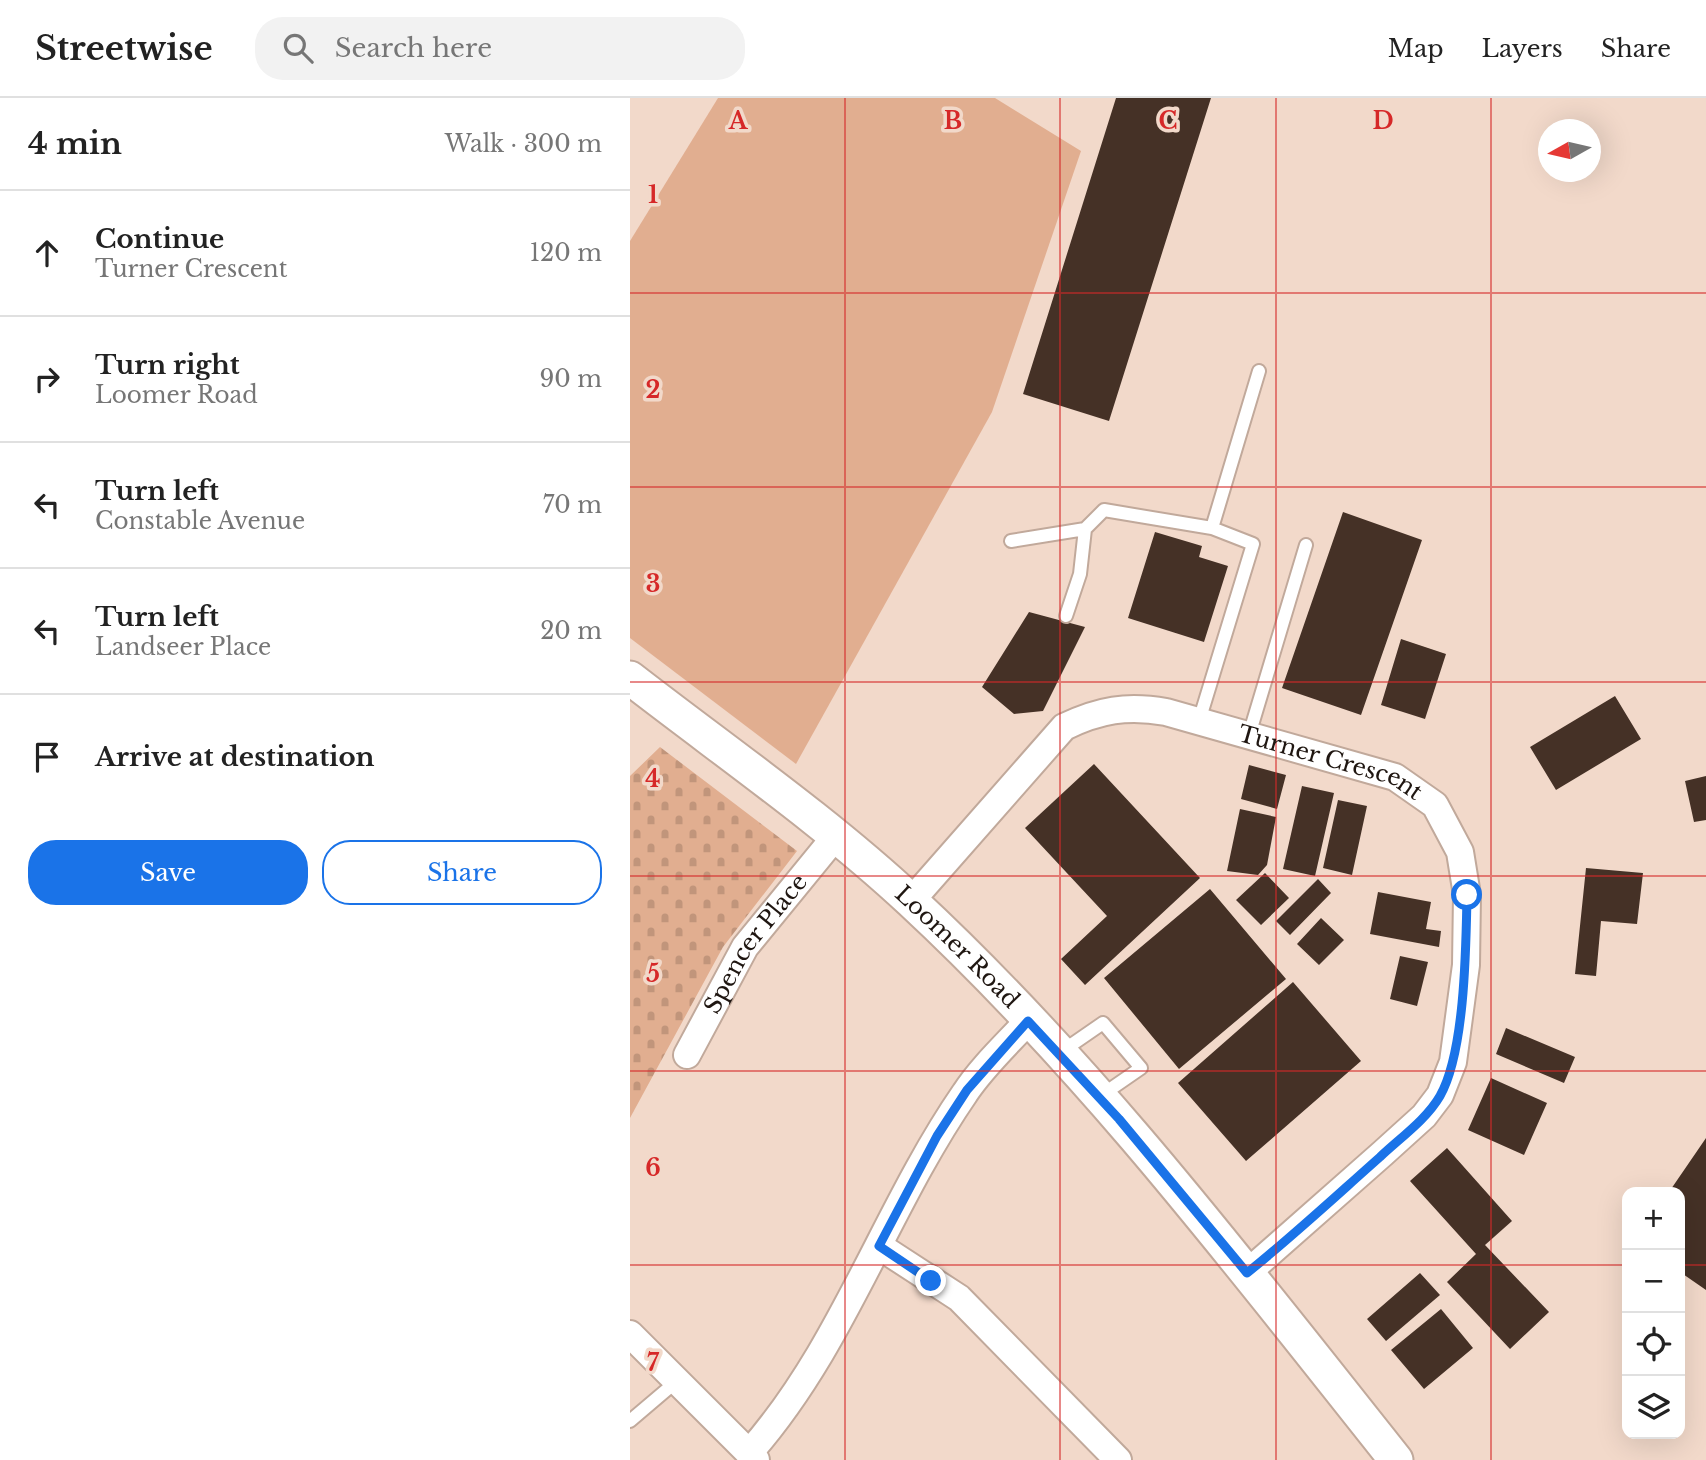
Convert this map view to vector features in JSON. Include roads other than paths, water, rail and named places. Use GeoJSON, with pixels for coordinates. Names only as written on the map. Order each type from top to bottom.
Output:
{"type":"FeatureCollection","features":[{"type":"Feature","properties":{"kind":"street","name":"Loomer Road"},"geometry":{"type":"LineString","coordinates":[[630,678],[835,837],[911,901],[1099,1097],[1247,1273],[1396,1460]]}},
{"type":"Feature","properties":{"kind":"street","name":"Turner Crescent"},"geometry":{"type":"LineString","coordinates":[[911,901],[1064,727],[1089,715],[1113,708],[1140,708],[1199,721],[1395,776],[1435,805],[1460,852],[1467,895],[1465,965],[1453,1062],[1440,1096],[1407,1132],[1286,1242],[1247,1273]]}},
{"type":"Feature","properties":{"kind":"street","name":"Spencer Place"},"geometry":{"type":"LineString","coordinates":[[687,1055],[745,947],[835,837]]}},
{"type":"Feature","properties":{"kind":"street"},"geometry":{"type":"LineString","coordinates":[[630,1334],[752,1457],[802,1388],[937,1136],[967,1090],[1028,1021]]}},
{"type":"Feature","properties":{"kind":"street"},"geometry":{"type":"LineString","coordinates":[[879,1246],[959,1298],[1118,1460]]}},
{"type":"Feature","properties":{"kind":"lane"},"geometry":{"type":"LineString","coordinates":[[1212,528],[1259,371]]}},
{"type":"Feature","properties":{"kind":"lane"},"geometry":{"type":"LineString","coordinates":[[1010,541],[1084,529],[1104,510],[1212,528],[1253,544],[1199,721]]}},
{"type":"Feature","properties":{"kind":"lane"},"geometry":{"type":"LineString","coordinates":[[1066,616],[1080,574],[1084,529]]}},
{"type":"Feature","properties":{"kind":"lane"},"geometry":{"type":"LineString","coordinates":[[1249,735],[1306,545]]}},
{"type":"Feature","properties":{"kind":"lane"},"geometry":{"type":"LineString","coordinates":[[1059,1053],[1103,1023],[1141,1068],[1099,1097]]}},
{"type":"Feature","properties":{"kind":"lane"},"geometry":{"type":"LineString","coordinates":[[630,1422],[677,1381]]}}]}
